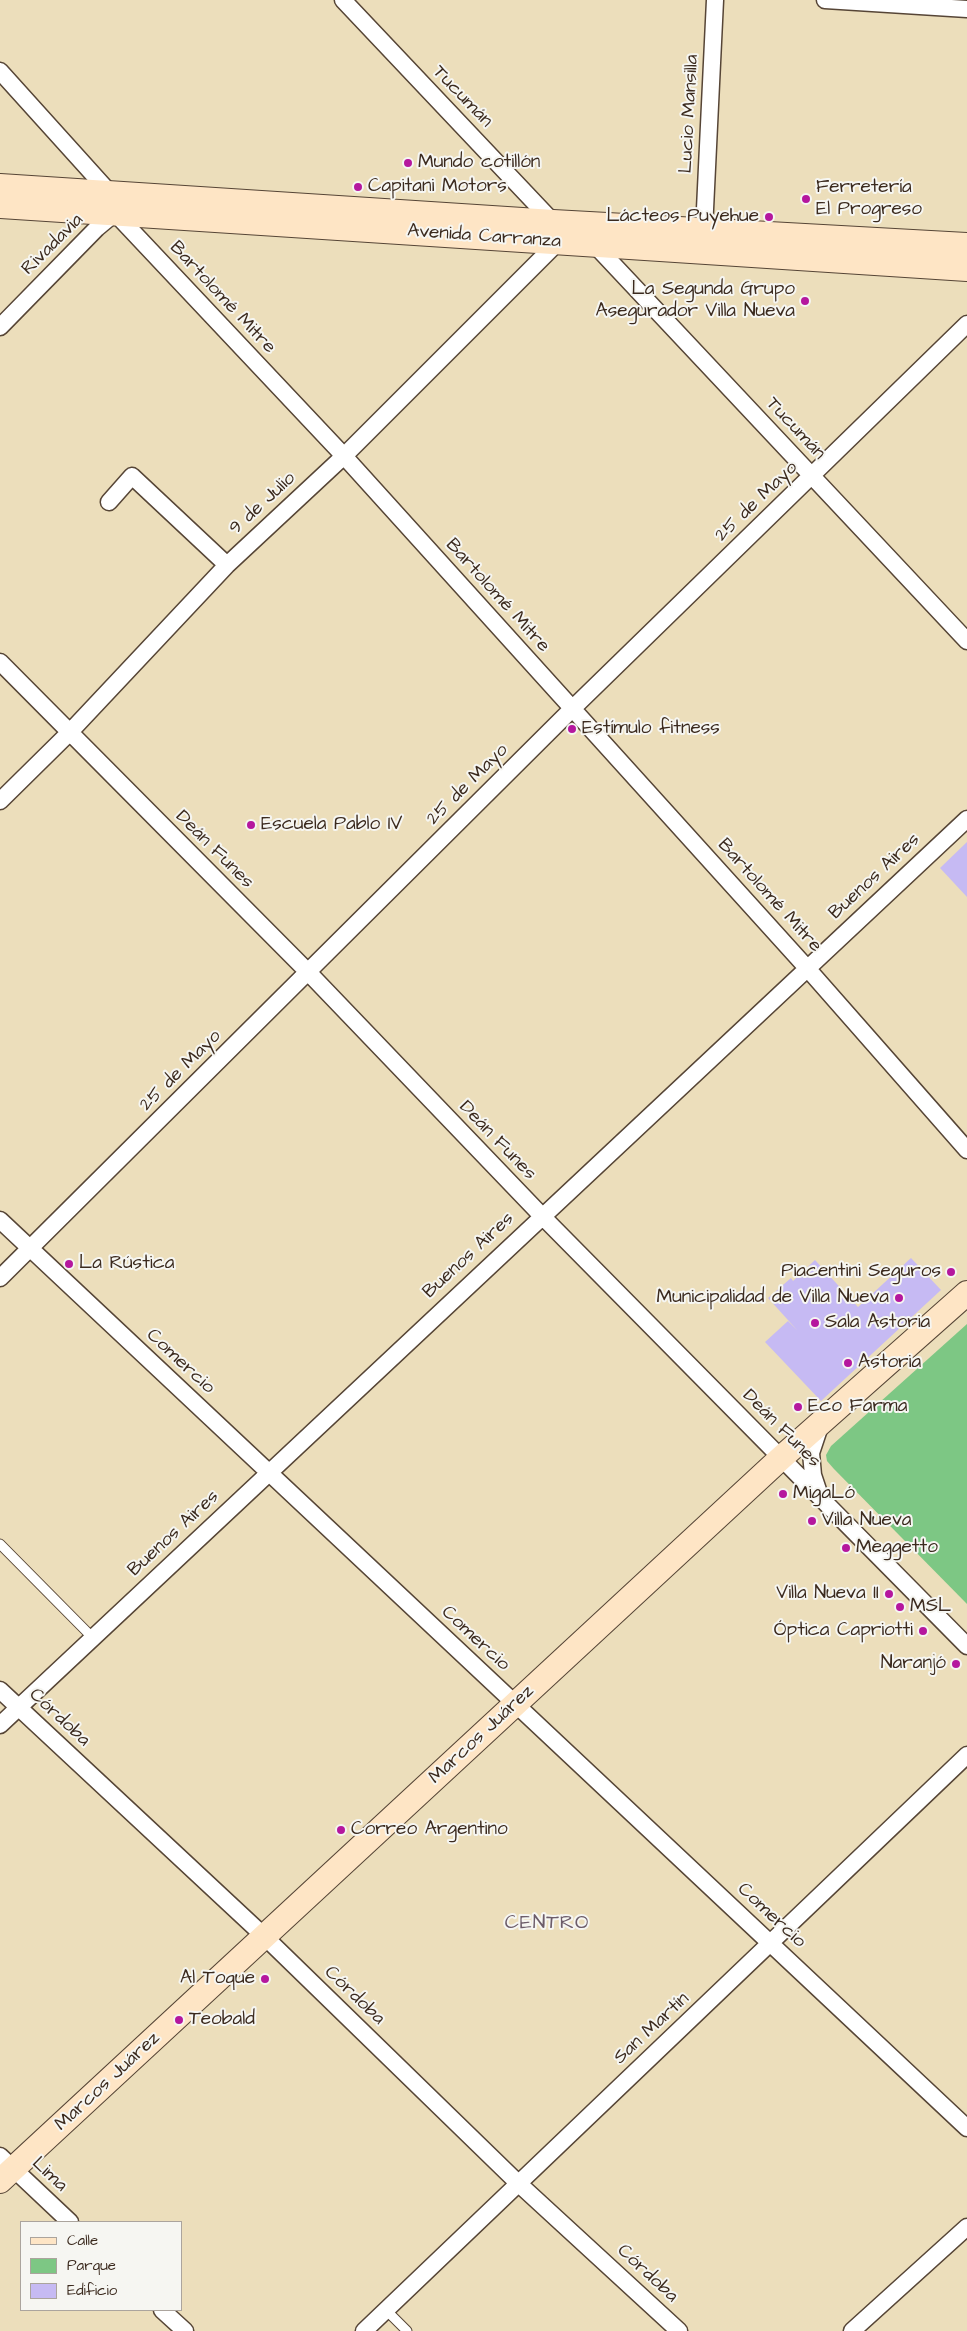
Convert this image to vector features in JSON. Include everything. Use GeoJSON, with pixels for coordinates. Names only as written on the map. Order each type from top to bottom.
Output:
{"type":"FeatureCollection","features":[{"type":"Feature","properties":{"kind":"main road","name":"Avenida Carranza"},"geometry":{"type":"LineString","coordinates":[[0,186],[112,203],[556,232],[704,230],[967,245]]}},
{"type":"Feature","properties":{"kind":"main road","name":"Avenida Carranza"},"geometry":{"type":"LineString","coordinates":[[0,206],[112,203]]}},
{"type":"Feature","properties":{"kind":"main road","name":"Avenida Carranza"},"geometry":{"type":"LineString","coordinates":[[556,232],[594,244],[967,269]]}},
{"type":"Feature","properties":{"kind":"main road","name":"Marcos Juárez"},"geometry":{"type":"LineString","coordinates":[[4,2168],[265,1937],[781,1458],[967,1293]]}},
{"type":"Feature","properties":{"kind":"street","name":"Tucumán"},"geometry":{"type":"LineString","coordinates":[[343,0],[556,232]]}},
{"type":"Feature","properties":{"kind":"street","name":"Lucio Mansilla"},"geometry":{"type":"LineString","coordinates":[[704,230],[715,0]]}},
{"type":"Feature","properties":{"kind":"street"},"geometry":{"type":"LineString","coordinates":[[825,0],[967,9]]}},
{"type":"Feature","properties":{"kind":"street","name":"Bartolomé Mitre"},"geometry":{"type":"LineString","coordinates":[[0,71],[112,203],[344,456],[807,968],[967,1150]]}},
{"type":"Feature","properties":{"kind":"street","name":"Rivadavia"},"geometry":{"type":"LineString","coordinates":[[0,328],[97,228],[112,203]]}},
{"type":"Feature","properties":{"kind":"street","name":"9 de Julio"},"geometry":{"type":"LineString","coordinates":[[0,801],[70,733],[227,565],[344,456],[556,232]]}},
{"type":"Feature","properties":{"kind":"street","name":"Tucumán"},"geometry":{"type":"LineString","coordinates":[[594,244],[812,477],[964,632]]}},
{"type":"Feature","properties":{"kind":"street","name":"25 de Mayo"},"geometry":{"type":"LineString","coordinates":[[0,1278],[572,709],[967,324]]}},
{"type":"Feature","properties":{"kind":"street"},"geometry":{"type":"LineString","coordinates":[[109,502],[132,476],[227,565]]}},
{"type":"Feature","properties":{"kind":"street","name":"Deán Funes"},"geometry":{"type":"LineString","coordinates":[[0,662],[308,972],[542,1216],[967,1646]]}},
{"type":"Feature","properties":{"kind":"street","name":"Buenos Aires"},"geometry":{"type":"LineString","coordinates":[[0,1725],[967,819]]}},
{"type":"Feature","properties":{"kind":"street","name":"Comercio"},"geometry":{"type":"LineString","coordinates":[[0,1220],[967,2128]]}},
{"type":"Feature","properties":{"kind":"street"},"geometry":{"type":"LineString","coordinates":[[822,1500],[813,1475],[811,1453],[817,1433],[824,1419]]}},
{"type":"Feature","properties":{"kind":"street","name":"Córdoba"},"geometry":{"type":"LineString","coordinates":[[0,1690],[265,1937],[518,2183],[679,2331]]}},
{"type":"Feature","properties":{"kind":"street","name":"San Martín"},"geometry":{"type":"LineString","coordinates":[[364,2331],[967,1755]]}},
{"type":"Feature","properties":{"kind":"street","name":"Lima"},"geometry":{"type":"LineString","coordinates":[[4,2168],[69,2221]]}},
{"type":"Feature","properties":{"kind":"street"},"geometry":{"type":"LineString","coordinates":[[852,2331],[967,2227]]}},
{"type":"Feature","properties":{"kind":"street"},"geometry":{"type":"LineString","coordinates":[[163,2311],[185,2331]]}},
{"type":"Feature","properties":{"kind":"lane"},"geometry":{"type":"LineString","coordinates":[[0,1544],[93,1638]]}},
{"type":"Feature","properties":{"kind":"lane"},"geometry":{"type":"LineString","coordinates":[[386,2310],[408,2331]]}},
{"type":"Feature","properties":{"kind":"green space"},"geometry":{"type":"Polygon","coordinates":[[[967,1324],[967,1604],[834,1469],[827,1461],[826,1455],[831,1446],[967,1324]]]}},
{"type":"Feature","properties":{"kind":"building"},"geometry":{"type":"Polygon","coordinates":[[[967,842],[967,897],[940,868],[967,842]]]}},
{"type":"Feature","properties":{"kind":"building"},"geometry":{"type":"Polygon","coordinates":[[[911,1258],[941,1290],[821,1401],[765,1342],[788,1321],[797,1330],[768,1298],[791,1278],[793,1281],[815,1260],[858,1307],[911,1258]]]}},
{"type":"Feature","properties":{"kind":"place","name":"Mundo cotillón"},"geometry":{"type":"Point","coordinates":[408,163]}},
{"type":"Feature","properties":{"kind":"place","name":"Capitani Motors"},"geometry":{"type":"Point","coordinates":[358,187]}},
{"type":"Feature","properties":{"kind":"place","name":"Ferretería El Progreso"},"geometry":{"type":"Point","coordinates":[806,199]}},
{"type":"Feature","properties":{"kind":"place","name":"Lácteos Puyehue"},"geometry":{"type":"Point","coordinates":[769,217]}},
{"type":"Feature","properties":{"kind":"place","name":"La Segunda Grupo Asegurador Villa Nueva"},"geometry":{"type":"Point","coordinates":[805,301]}},
{"type":"Feature","properties":{"kind":"place","name":"Estímulo fitness"},"geometry":{"type":"Point","coordinates":[572,729]}},
{"type":"Feature","properties":{"kind":"place","name":"Escuela Pablo IV"},"geometry":{"type":"Point","coordinates":[251,825]}},
{"type":"Feature","properties":{"kind":"place","name":"La Rústica"},"geometry":{"type":"Point","coordinates":[69,1264]}},
{"type":"Feature","properties":{"kind":"place","name":"Piacentini Seguros"},"geometry":{"type":"Point","coordinates":[951,1272]}},
{"type":"Feature","properties":{"kind":"place","name":"Municipalidad de Villa Nueva"},"geometry":{"type":"Point","coordinates":[899,1298]}},
{"type":"Feature","properties":{"kind":"place","name":"Sala Astoria"},"geometry":{"type":"Point","coordinates":[815,1323]}},
{"type":"Feature","properties":{"kind":"place","name":"Astoria"},"geometry":{"type":"Point","coordinates":[848,1363]}},
{"type":"Feature","properties":{"kind":"place","name":"Eco Farma"},"geometry":{"type":"Point","coordinates":[798,1407]}},
{"type":"Feature","properties":{"kind":"place","name":"MigaLó"},"geometry":{"type":"Point","coordinates":[783,1494]}},
{"type":"Feature","properties":{"kind":"place","name":"Villa Nueva"},"geometry":{"type":"Point","coordinates":[812,1521]}},
{"type":"Feature","properties":{"kind":"place","name":"Meggetto"},"geometry":{"type":"Point","coordinates":[846,1548]}},
{"type":"Feature","properties":{"kind":"place","name":"Villa Nueva II"},"geometry":{"type":"Point","coordinates":[889,1594]}},
{"type":"Feature","properties":{"kind":"place","name":"MSL"},"geometry":{"type":"Point","coordinates":[900,1607]}},
{"type":"Feature","properties":{"kind":"place","name":"Óptica Capriotti"},"geometry":{"type":"Point","coordinates":[923,1631]}},
{"type":"Feature","properties":{"kind":"place","name":"Naranjó"},"geometry":{"type":"Point","coordinates":[956,1664]}},
{"type":"Feature","properties":{"kind":"place","name":"Correo Argentino"},"geometry":{"type":"Point","coordinates":[341,1830]}},
{"type":"Feature","properties":{"kind":"place","name":"Al Toque"},"geometry":{"type":"Point","coordinates":[265,1979]}},
{"type":"Feature","properties":{"kind":"place","name":"Teobald"},"geometry":{"type":"Point","coordinates":[179,2020]}},
{"type":"Feature","properties":{"kind":"district","name":"CENTRO"},"geometry":{"type":"Point","coordinates":[547,1924]}}]}
